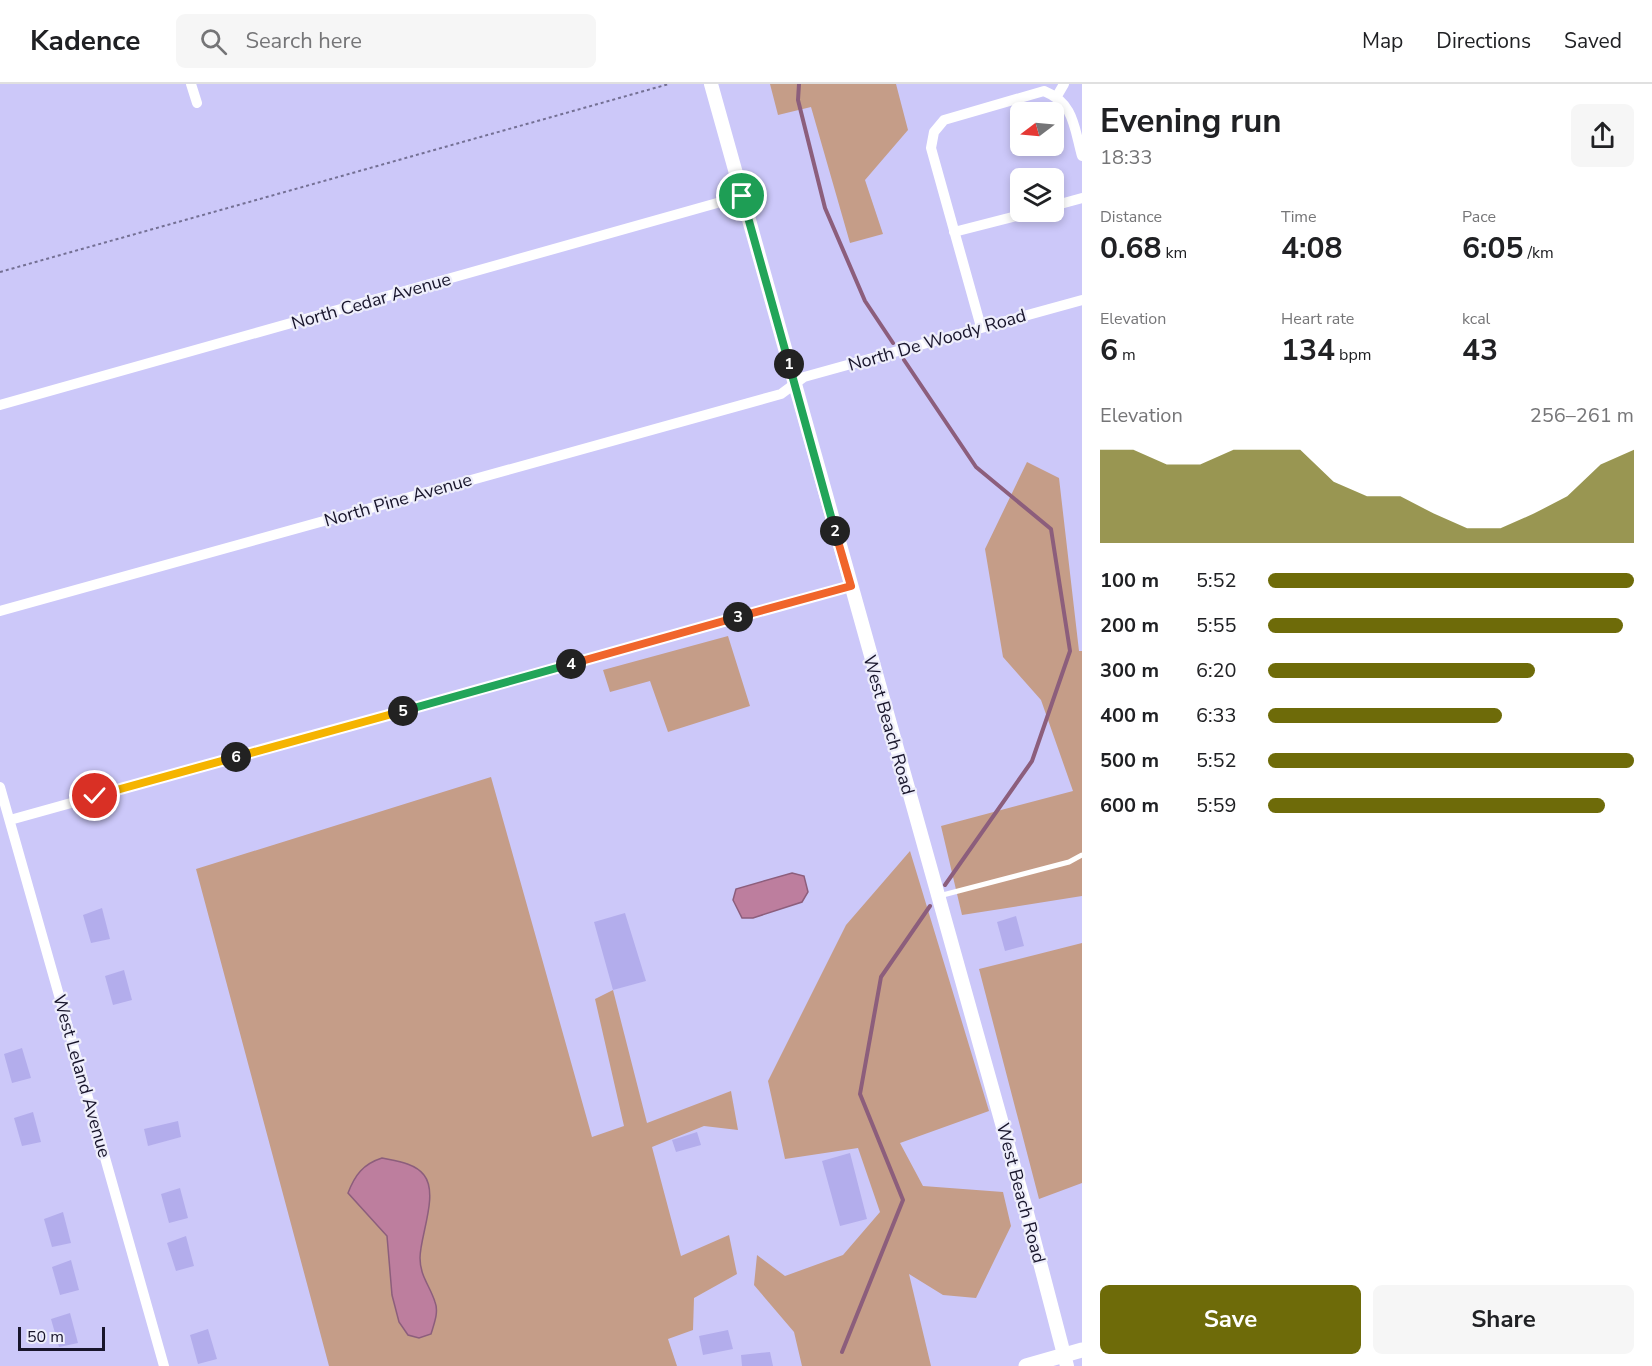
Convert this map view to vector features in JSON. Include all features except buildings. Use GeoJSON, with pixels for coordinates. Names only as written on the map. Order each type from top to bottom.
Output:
{"type":"FeatureCollection","features":[{"type":"Feature","properties":{"kind":"main road"},"geometry":{"type":"LineString","coordinates":[[1026,1366],[1066,1361],[1082,1350]]}},
{"type":"Feature","properties":{"kind":"street"},"geometry":{"type":"LineString","coordinates":[[192,84],[197,103]]}},
{"type":"Feature","properties":{"kind":"street","name":"West Beach Road"},"geometry":{"type":"LineString","coordinates":[[711,84],[1066,1361]]}},
{"type":"Feature","properties":{"kind":"street"},"geometry":{"type":"LineString","coordinates":[[1057,96],[1064,84]]}},
{"type":"Feature","properties":{"kind":"street"},"geometry":{"type":"LineString","coordinates":[[981,327],[931,148],[934,132],[944,120],[1044,91],[1057,96],[1067,105],[1082,156]]}},
{"type":"Feature","properties":{"kind":"street","name":"North Cedar Avenue"},"geometry":{"type":"LineString","coordinates":[[0,405],[742,196]]}},
{"type":"Feature","properties":{"kind":"street"},"geometry":{"type":"LineString","coordinates":[[1064,203],[1082,198]]}},
{"type":"Feature","properties":{"kind":"street"},"geometry":{"type":"LineString","coordinates":[[954,232],[1010,218]]}},
{"type":"Feature","properties":{"kind":"street","name":"North De Woody Road"},"geometry":{"type":"LineString","coordinates":[[795,384],[804,377],[1082,300]]}},
{"type":"Feature","properties":{"kind":"street","name":"North Pine Avenue"},"geometry":{"type":"LineString","coordinates":[[0,611],[781,394],[795,384]]}},
{"type":"Feature","properties":{"kind":"street"},"geometry":{"type":"LineString","coordinates":[[9,820],[851,586]]}},
{"type":"Feature","properties":{"kind":"street","name":"West Leland Avenue"},"geometry":{"type":"LineString","coordinates":[[0,787],[164,1366]]}},
{"type":"Feature","properties":{"kind":"lane"},"geometry":{"type":"LineString","coordinates":[[938,896],[1069,861],[1082,855]]}},
{"type":"Feature","properties":{"kind":"path"},"geometry":{"type":"LineString","coordinates":[[0,272],[669,84]]}},
{"type":"Feature","properties":{"kind":"shaded area"},"geometry":{"type":"Polygon","coordinates":[[[770,84],[896,84],[908,130],[865,180],[883,234],[850,243],[811,107],[778,115],[770,84]]]}},
{"type":"Feature","properties":{"kind":"shaded area"},"geometry":{"type":"Polygon","coordinates":[[[1027,462],[1059,478],[1079,651],[1082,651],[1082,896],[962,915],[941,826],[1073,791],[1041,700],[1003,657],[985,549],[1027,462]]]}},
{"type":"Feature","properties":{"kind":"shaded area"},"geometry":{"type":"Polygon","coordinates":[[[728,636],[750,706],[668,732],[650,681],[610,692],[603,670],[728,636]]]}},
{"type":"Feature","properties":{"kind":"shaded area"},"geometry":{"type":"Polygon","coordinates":[[[491,777],[592,1137],[624,1126],[595,999],[613,990],[647,1123],[731,1091],[738,1130],[704,1126],[652,1147],[681,1256],[729,1235],[737,1274],[694,1298],[693,1330],[668,1339],[677,1366],[329,1366],[196,869],[491,777]]]}},
{"type":"Feature","properties":{"kind":"shaded area"},"geometry":{"type":"Polygon","coordinates":[[[910,851],[989,1111],[900,1143],[923,1186],[1003,1192],[1011,1226],[976,1298],[943,1295],[909,1274],[931,1366],[802,1366],[794,1332],[754,1285],[757,1255],[785,1276],[843,1255],[880,1212],[858,1148],[785,1159],[768,1081],[846,925],[910,851]]]}},
{"type":"Feature","properties":{"kind":"shaded area"},"geometry":{"type":"Polygon","coordinates":[[[792,873],[804,876],[808,892],[802,902],[753,918],[742,918],[733,900],[736,889],[792,873]]]}},
{"type":"Feature","properties":{"kind":"shaded area"},"geometry":{"type":"Polygon","coordinates":[[[1082,943],[1082,1183],[1039,1199],[979,969],[1082,943]]]}},
{"type":"Feature","properties":{"kind":"shaded area"},"geometry":{"type":"Polygon","coordinates":[[[382,1158],[416,1168],[424,1175],[428,1183],[430,1193],[428,1215],[420,1264],[435,1302],[436,1314],[431,1334],[419,1338],[408,1335],[399,1322],[392,1295],[387,1236],[348,1193],[360,1171],[370,1163],[382,1158]]]}},
{"type":"Feature","properties":{"kind":"waterway"},"geometry":{"type":"LineString","coordinates":[[799,84],[798,100],[825,208],[865,301],[893,343]]}},
{"type":"Feature","properties":{"kind":"waterway"},"geometry":{"type":"LineString","coordinates":[[904,360],[976,467],[1051,529],[1070,651],[1032,761],[945,885]]}},
{"type":"Feature","properties":{"kind":"waterway"},"geometry":{"type":"LineString","coordinates":[[842,1352],[903,1200],[860,1094],[881,977],[930,906]]}},
{"type":"Feature","properties":{"kind":"route"},"geometry":{"type":"LineString","coordinates":[[95,796],[851,586],[742,196]]}}]}
